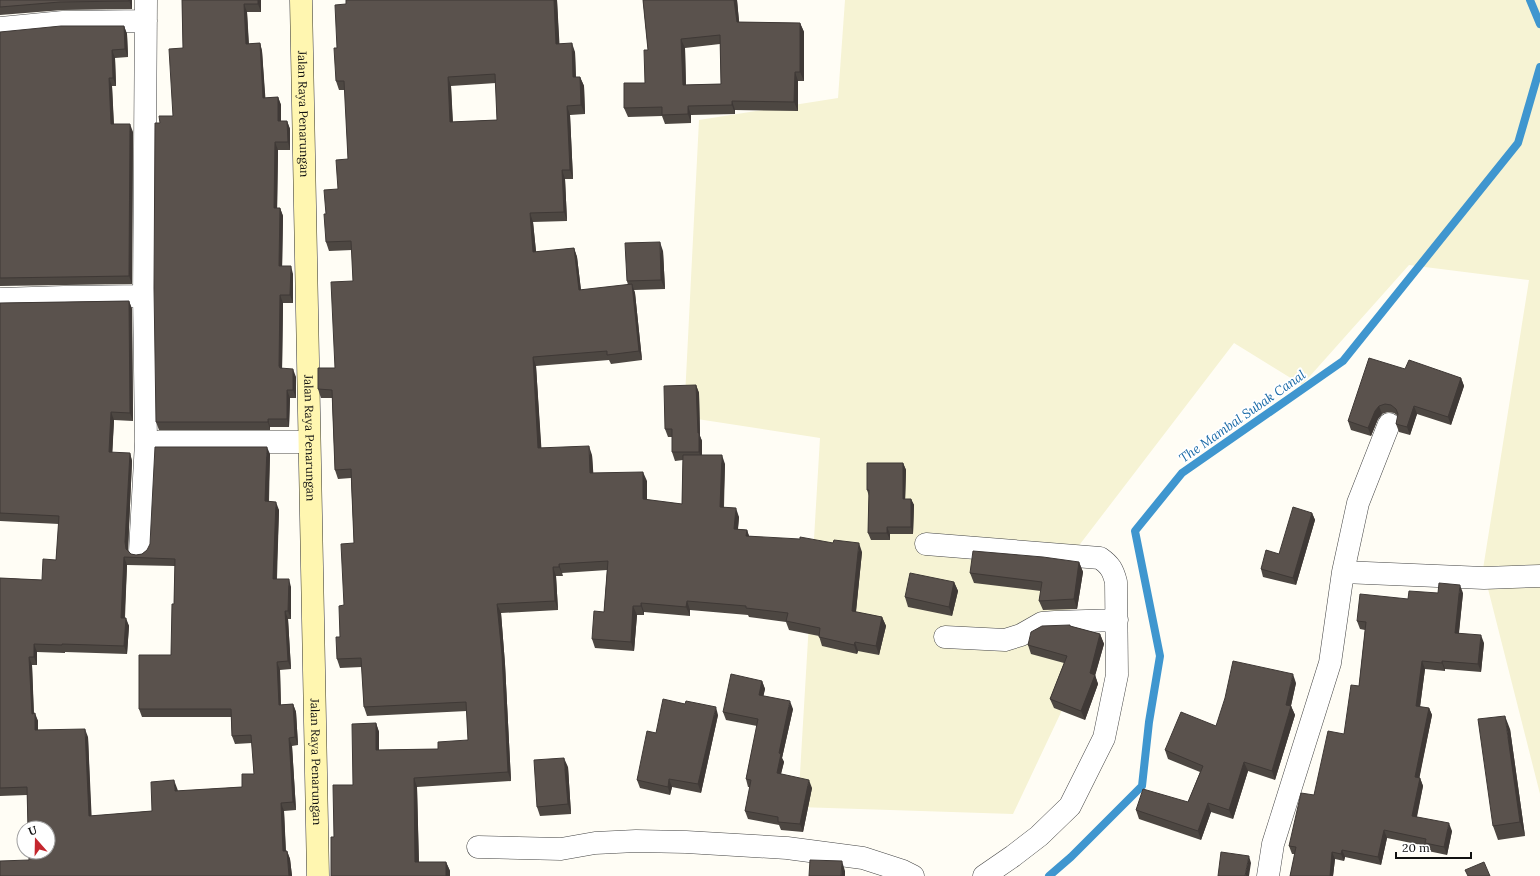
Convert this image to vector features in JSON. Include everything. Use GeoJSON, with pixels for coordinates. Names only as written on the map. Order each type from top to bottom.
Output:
{"type":"FeatureCollection","features":[{"type":"Feature","properties":{"kind":"main road","name":"Jalan Raya Penarungan"},"geometry":{"type":"LineString","coordinates":[[301,0],[318,876]]}},
{"type":"Feature","properties":{"kind":"street"},"geometry":{"type":"LineString","coordinates":[[140,551],[146,442],[144,296],[146,0]]}},
{"type":"Feature","properties":{"kind":"street"},"geometry":{"type":"LineString","coordinates":[[0,28],[62,22],[146,21]]}},
{"type":"Feature","properties":{"kind":"street"},"geometry":{"type":"LineString","coordinates":[[0,299],[64,296],[144,296]]}},
{"type":"Feature","properties":{"kind":"street"},"geometry":{"type":"LineString","coordinates":[[1268,876],[1273,844],[1330,663],[1344,572],[1358,503],[1389,424]]}},
{"type":"Feature","properties":{"kind":"street"},"geometry":{"type":"LineString","coordinates":[[146,442],[309,442]]}},
{"type":"Feature","properties":{"kind":"street"},"geometry":{"type":"LineString","coordinates":[[926,544],[1100,558],[1109,565],[1114,572],[1116,582],[1117,675],[1104,738],[1070,806],[1039,836],[1014,856],[984,876]]}},
{"type":"Feature","properties":{"kind":"street"},"geometry":{"type":"LineString","coordinates":[[1344,572],[1484,578],[1540,576]]}},
{"type":"Feature","properties":{"kind":"street"},"geometry":{"type":"LineString","coordinates":[[945,637],[1005,640],[1021,635],[1042,624],[1055,622],[1117,620]]}},
{"type":"Feature","properties":{"kind":"street"},"geometry":{"type":"LineString","coordinates":[[478,847],[561,849],[595,843],[636,841],[686,842],[787,848],[863,858],[903,871],[913,876]]}},
{"type":"Feature","properties":{"kind":"shaded area"},"geometry":{"type":"Polygon","coordinates":[[[845,0],[1540,0],[1540,794],[1483,569],[1529,280],[1409,265],[1302,385],[1234,343],[1074,552],[1064,706],[1013,814],[798,807],[820,438],[684,417],[699,120],[838,98],[845,0]]]}},
{"type":"Feature","properties":{"kind":"building"},"geometry":{"type":"Polygon","coordinates":[[[0,0],[129,1],[60,2],[0,7],[0,0]]]}},
{"type":"Feature","properties":{"kind":"building"},"geometry":{"type":"Polygon","coordinates":[[[182,0],[258,0],[258,4],[244,4],[246,44],[260,43],[263,98],[278,97],[278,121],[287,121],[288,142],[275,142],[274,208],[280,208],[279,266],[291,266],[290,295],[280,295],[279,366],[280,368],[293,369],[293,390],[287,390],[287,419],[268,419],[268,422],[156,422],[154,288],[155,123],[160,123],[159,116],[173,116],[169,49],[183,48],[182,0]]]}},
{"type":"Feature","properties":{"kind":"building"},"geometry":{"type":"Polygon","coordinates":[[[346,0],[554,0],[556,44],[572,43],[573,77],[580,77],[581,105],[567,106],[570,170],[562,170],[564,212],[530,213],[533,252],[574,248],[579,290],[632,284],[639,351],[607,355],[607,351],[533,357],[538,448],[589,446],[590,473],[643,472],[643,499],[682,504],[683,455],[722,455],[720,507],[736,508],[734,529],[747,530],[746,536],[800,539],[800,537],[833,543],[834,540],[859,543],[852,611],[882,617],[876,646],[855,642],[854,645],[819,637],[820,628],[786,621],[788,613],[746,608],[746,606],[687,601],[686,607],[641,603],[641,606],[633,606],[631,642],[592,639],[594,611],[604,612],[608,561],[559,564],[559,567],[553,567],[555,601],[497,604],[502,655],[508,772],[414,778],[415,862],[446,862],[446,876],[331,876],[331,837],[334,837],[333,785],[353,785],[352,724],[376,723],[376,750],[438,749],[438,742],[468,740],[466,702],[364,707],[361,658],[337,659],[336,637],[340,637],[339,606],[344,605],[341,544],[354,543],[351,469],[335,470],[332,390],[318,389],[318,368],[335,368],[331,282],[353,281],[351,241],[326,242],[324,214],[326,214],[324,190],[338,189],[336,160],[348,159],[344,81],[336,81],[334,48],[337,48],[335,5],[346,4],[346,0]],[[495,74],[448,77],[450,122],[497,120],[495,74]]]}},
{"type":"Feature","properties":{"kind":"building"},"geometry":{"type":"Polygon","coordinates":[[[643,0],[734,0],[737,22],[800,23],[800,72],[795,72],[794,102],[732,101],[732,105],[688,106],[688,114],[662,115],[662,107],[624,108],[624,83],[645,83],[644,50],[648,50],[643,0]],[[720,35],[681,39],[683,85],[721,84],[720,35]]]}},
{"type":"Feature","properties":{"kind":"building"},"geometry":{"type":"Polygon","coordinates":[[[61,26],[124,26],[125,49],[112,50],[113,78],[109,78],[111,124],[130,124],[129,276],[0,278],[0,32],[61,26]]]}},
{"type":"Feature","properties":{"kind":"building"},"geometry":{"type":"Polygon","coordinates":[[[660,242],[661,280],[627,281],[625,243],[660,242]]]}},
{"type":"Feature","properties":{"kind":"building"},"geometry":{"type":"Polygon","coordinates":[[[129,301],[130,413],[111,412],[109,452],[130,453],[125,542],[126,549],[131,554],[142,554],[147,550],[150,544],[155,447],[267,447],[265,501],[276,502],[273,579],[289,579],[288,611],[285,611],[288,661],[277,662],[279,705],[293,704],[295,737],[289,738],[293,802],[281,803],[283,851],[287,851],[289,876],[0,876],[0,861],[56,860],[56,820],[28,820],[27,787],[0,788],[0,578],[42,580],[43,559],[56,560],[59,516],[0,513],[0,303],[129,301]],[[124,557],[121,618],[126,618],[124,646],[34,644],[34,657],[29,657],[32,714],[35,713],[35,730],[85,729],[89,816],[152,811],[151,782],[174,780],[175,791],[242,787],[242,774],[254,774],[251,735],[232,736],[231,709],[139,709],[139,655],[171,655],[172,604],[174,604],[175,559],[124,557]]]}},
{"type":"Feature","properties":{"kind":"building"},"geometry":{"type":"Polygon","coordinates":[[[1369,358],[1405,369],[1409,360],[1461,378],[1448,417],[1414,406],[1407,427],[1396,424],[1398,414],[1396,409],[1391,405],[1385,404],[1379,406],[1375,411],[1368,428],[1348,421],[1369,358]]]}},
{"type":"Feature","properties":{"kind":"building"},"geometry":{"type":"Polygon","coordinates":[[[696,385],[699,452],[672,452],[672,429],[665,429],[664,386],[696,385]]]}},
{"type":"Feature","properties":{"kind":"building"},"geometry":{"type":"Polygon","coordinates":[[[867,463],[903,463],[903,499],[911,499],[911,527],[887,527],[887,533],[868,533],[869,490],[867,490],[867,463]]]}},
{"type":"Feature","properties":{"kind":"building"},"geometry":{"type":"Polygon","coordinates":[[[1293,507],[1312,513],[1293,578],[1261,569],[1266,550],[1279,554],[1293,507]]]}},
{"type":"Feature","properties":{"kind":"building"},"geometry":{"type":"Polygon","coordinates":[[[973,551],[1043,557],[1079,562],[1074,599],[1039,601],[1042,582],[970,573],[973,551]]]}},
{"type":"Feature","properties":{"kind":"building"},"geometry":{"type":"Polygon","coordinates":[[[910,573],[954,582],[949,607],[905,597],[910,573]]]}},
{"type":"Feature","properties":{"kind":"building"},"geometry":{"type":"Polygon","coordinates":[[[1439,583],[1460,585],[1455,633],[1481,635],[1478,664],[1422,661],[1416,706],[1429,708],[1415,777],[1420,778],[1412,816],[1449,823],[1444,847],[1425,843],[1426,839],[1384,830],[1378,857],[1342,850],[1341,854],[1332,852],[1330,876],[1290,876],[1296,847],[1289,846],[1301,793],[1314,795],[1328,731],[1344,734],[1351,685],[1359,686],[1366,622],[1357,621],[1360,594],[1408,599],[1409,591],[1438,593],[1439,583]]]}},
{"type":"Feature","properties":{"kind":"building"},"geometry":{"type":"Polygon","coordinates":[[[1070,625],[1100,634],[1090,673],[1095,675],[1081,711],[1050,699],[1067,656],[1028,645],[1031,632],[1042,626],[1070,625]]]}},
{"type":"Feature","properties":{"kind":"building"},"geometry":{"type":"Polygon","coordinates":[[[1233,661],[1293,674],[1286,705],[1291,706],[1272,771],[1244,762],[1229,810],[1208,803],[1198,831],[1136,810],[1143,789],[1188,802],[1203,766],[1165,750],[1181,712],[1216,726],[1225,698],[1233,661]]]}},
{"type":"Feature","properties":{"kind":"building"},"geometry":{"type":"Polygon","coordinates":[[[731,674],[762,681],[759,695],[790,701],[779,753],[781,754],[777,773],[809,780],[800,824],[778,822],[778,817],[745,811],[751,780],[746,779],[758,719],[723,712],[731,674]]]}},
{"type":"Feature","properties":{"kind":"building"},"geometry":{"type":"Polygon","coordinates":[[[663,699],[685,704],[686,701],[716,707],[698,784],[669,779],[668,787],[637,780],[647,731],[656,733],[663,699]]]}},
{"type":"Feature","properties":{"kind":"building"},"geometry":{"type":"Polygon","coordinates":[[[1505,716],[1520,822],[1493,826],[1478,719],[1505,716]]]}},
{"type":"Feature","properties":{"kind":"building"},"geometry":{"type":"Polygon","coordinates":[[[564,758],[568,804],[537,807],[534,760],[564,758]]]}},
{"type":"Feature","properties":{"kind":"building"},"geometry":{"type":"Polygon","coordinates":[[[1221,852],[1249,856],[1245,876],[1218,876],[1221,852]]]}},
{"type":"Feature","properties":{"kind":"building"},"geometry":{"type":"Polygon","coordinates":[[[810,860],[842,861],[841,876],[809,876],[810,860]]]}},
{"type":"Feature","properties":{"kind":"building"},"geometry":{"type":"Polygon","coordinates":[[[1484,862],[1490,876],[1468,876],[1465,870],[1484,862]]]}},
{"type":"Feature","properties":{"kind":"waterway","name":"The Mambal Subak Canal"},"geometry":{"type":"LineString","coordinates":[[1530,0],[1540,24]]}},
{"type":"Feature","properties":{"kind":"waterway","name":"The Mambal Subak Canal"},"geometry":{"type":"LineString","coordinates":[[1049,876],[1071,857],[1142,786],[1149,722],[1160,656],[1135,531],[1182,473],[1343,361],[1518,143],[1540,67]]}}]}
